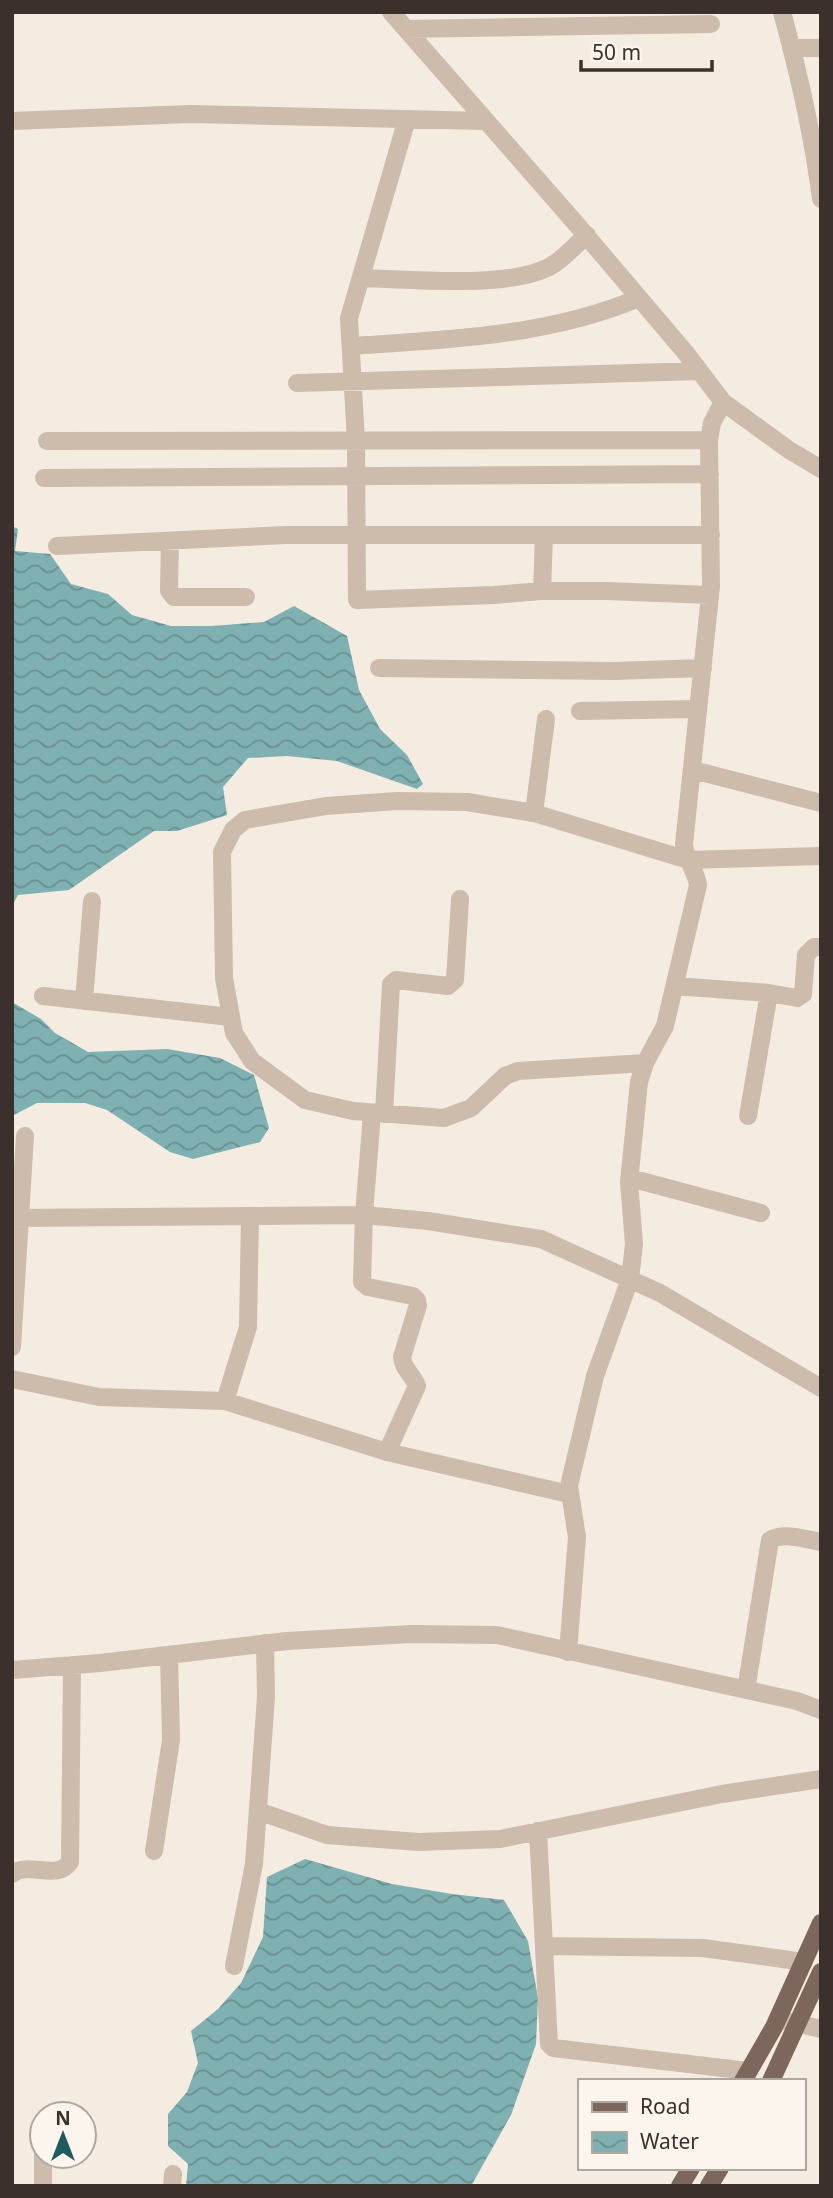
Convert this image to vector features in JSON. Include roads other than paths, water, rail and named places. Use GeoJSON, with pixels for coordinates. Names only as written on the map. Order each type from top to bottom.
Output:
{"type":"FeatureCollection","features":[{"type":"Feature","properties":{"kind":"main road"},"geometry":{"type":"LineString","coordinates":[[745,2076],[778,2019],[821,1923]]}},
{"type":"Feature","properties":{"kind":"main road"},"geometry":{"type":"LineString","coordinates":[[772,2079],[821,1972]]}},
{"type":"Feature","properties":{"kind":"main road"},"geometry":{"type":"LineString","coordinates":[[680,2186],[690,2170]]}},
{"type":"Feature","properties":{"kind":"main road"},"geometry":{"type":"LineString","coordinates":[[709,2186],[719,2170]]}},
{"type":"Feature","properties":{"kind":"street"},"geometry":{"type":"LineString","coordinates":[[391,12],[639,298],[723,402],[789,450],[821,469]]}},
{"type":"Feature","properties":{"kind":"street"},"geometry":{"type":"LineString","coordinates":[[782,12],[813,104],[821,199]]}},
{"type":"Feature","properties":{"kind":"street"},"geometry":{"type":"LineString","coordinates":[[406,29],[710,24]]}},
{"type":"Feature","properties":{"kind":"street"},"geometry":{"type":"LineString","coordinates":[[792,48],[821,48]]}},
{"type":"Feature","properties":{"kind":"street"},"geometry":{"type":"LineString","coordinates":[[12,121],[190,114],[486,121]]}},
{"type":"Feature","properties":{"kind":"street"},"geometry":{"type":"LineString","coordinates":[[407,119],[349,318],[356,441],[357,600],[542,591],[710,595]]}},
{"type":"Feature","properties":{"kind":"street"},"geometry":{"type":"LineString","coordinates":[[361,278],[450,281],[526,275],[550,267],[586,236]]}},
{"type":"Feature","properties":{"kind":"street"},"geometry":{"type":"LineString","coordinates":[[351,346],[450,340],[527,329],[615,307],[639,298]]}},
{"type":"Feature","properties":{"kind":"street"},"geometry":{"type":"LineString","coordinates":[[297,383],[699,371]]}},
{"type":"Feature","properties":{"kind":"street"},"geometry":{"type":"LineString","coordinates":[[568,1652],[577,1537],[569,1494],[595,1376],[630,1279],[634,1244],[630,1178],[636,1098],[645,1063],[665,1027],[698,885],[684,844],[710,595],[709,440],[712,423],[723,402]]}},
{"type":"Feature","properties":{"kind":"street"},"geometry":{"type":"LineString","coordinates":[[47,441],[709,440]]}},
{"type":"Feature","properties":{"kind":"street"},"geometry":{"type":"LineString","coordinates":[[44,478],[710,474]]}},
{"type":"Feature","properties":{"kind":"street"},"geometry":{"type":"LineString","coordinates":[[57,545],[285,535],[710,535]]}},
{"type":"Feature","properties":{"kind":"street"},"geometry":{"type":"LineString","coordinates":[[542,591],[544,535]]}},
{"type":"Feature","properties":{"kind":"street"},"geometry":{"type":"LineString","coordinates":[[170,541],[169,591],[174,597],[246,597]]}},
{"type":"Feature","properties":{"kind":"street"},"geometry":{"type":"LineString","coordinates":[[379,668],[614,671],[703,668]]}},
{"type":"Feature","properties":{"kind":"street"},"geometry":{"type":"LineString","coordinates":[[580,711],[698,709]]}},
{"type":"Feature","properties":{"kind":"street"},"geometry":{"type":"LineString","coordinates":[[534,813],[545,719]]}},
{"type":"Feature","properties":{"kind":"street"},"geometry":{"type":"LineString","coordinates":[[693,770],[821,803]]}},
{"type":"Feature","properties":{"kind":"street"},"geometry":{"type":"LineString","coordinates":[[645,1063],[518,1071],[505,1076],[471,1108],[444,1118],[353,1111],[305,1100],[252,1061],[234,1033],[224,978],[222,852],[233,830],[246,820],[326,806],[397,801],[467,802],[534,813],[688,860],[821,856]]}},
{"type":"Feature","properties":{"kind":"street"},"geometry":{"type":"LineString","coordinates":[[387,1451],[417,1386],[415,1379],[403,1365],[402,1357],[418,1305],[412,1296],[368,1287],[362,1282],[364,1215],[378,1113],[389,990],[396,980],[452,985],[455,980],[460,899]]}},
{"type":"Feature","properties":{"kind":"street"},"geometry":{"type":"LineString","coordinates":[[84,1001],[92,901]]}},
{"type":"Feature","properties":{"kind":"street"},"geometry":{"type":"LineString","coordinates":[[675,986],[801,997],[806,954],[814,947],[821,947]]}},
{"type":"Feature","properties":{"kind":"street"},"geometry":{"type":"LineString","coordinates":[[748,1116],[769,993]]}},
{"type":"Feature","properties":{"kind":"street"},"geometry":{"type":"LineString","coordinates":[[43,996],[230,1017]]}},
{"type":"Feature","properties":{"kind":"street"},"geometry":{"type":"LineString","coordinates":[[12,1347],[16,1218],[25,1136]]}},
{"type":"Feature","properties":{"kind":"street"},"geometry":{"type":"LineString","coordinates":[[630,1178],[761,1213]]}},
{"type":"Feature","properties":{"kind":"street"},"geometry":{"type":"LineString","coordinates":[[16,1218],[364,1215],[428,1221],[541,1239],[660,1293],[821,1388]]}},
{"type":"Feature","properties":{"kind":"street"},"geometry":{"type":"LineString","coordinates":[[225,1401],[248,1327],[250,1217]]}},
{"type":"Feature","properties":{"kind":"street"},"geometry":{"type":"LineString","coordinates":[[12,1379],[99,1397],[225,1401],[387,1451],[569,1494]]}},
{"type":"Feature","properties":{"kind":"street"},"geometry":{"type":"LineString","coordinates":[[746,1690],[771,1540],[785,1536],[821,1542]]}},
{"type":"Feature","properties":{"kind":"street"},"geometry":{"type":"LineString","coordinates":[[12,1670],[265,1643],[411,1634],[497,1636],[797,1701],[821,1710]]}},
{"type":"Feature","properties":{"kind":"street"},"geometry":{"type":"LineString","coordinates":[[234,1966],[254,1864],[266,1697],[265,1643]]}},
{"type":"Feature","properties":{"kind":"street"},"geometry":{"type":"LineString","coordinates":[[154,1850],[171,1740],[169,1655]]}},
{"type":"Feature","properties":{"kind":"street"},"geometry":{"type":"LineString","coordinates":[[12,1874],[22,1868],[59,1870],[70,1863],[72,1665]]}},
{"type":"Feature","properties":{"kind":"street"},"geometry":{"type":"LineString","coordinates":[[258,1811],[327,1835],[419,1842],[500,1839],[722,1794],[821,1779]]}},
{"type":"Feature","properties":{"kind":"street"},"geometry":{"type":"LineString","coordinates":[[538,1831],[548,2039],[553,2048],[745,2076]]}},
{"type":"Feature","properties":{"kind":"street"},"geometry":{"type":"LineString","coordinates":[[544,1946],[703,1948],[804,1962]]}},
{"type":"Feature","properties":{"kind":"street"},"geometry":{"type":"LineString","coordinates":[[778,2019],[821,2029]]}},
{"type":"Feature","properties":{"kind":"water"},"geometry":{"type":"Polygon","coordinates":[[[12,526],[18,529],[15,551],[50,554],[71,584],[108,594],[132,615],[171,626],[212,626],[264,622],[294,606],[347,636],[359,690],[380,729],[407,755],[423,784],[417,789],[337,761],[287,756],[248,758],[223,787],[227,815],[177,831],[154,831],[69,890],[18,895],[12,906],[12,526]]]}},
{"type":"Feature","properties":{"kind":"water"},"geometry":{"type":"Polygon","coordinates":[[[12,1002],[41,1019],[55,1033],[88,1052],[167,1049],[220,1058],[254,1075],[269,1128],[260,1142],[193,1159],[170,1152],[107,1110],[85,1103],[37,1103],[12,1116],[12,1002]]]}},
{"type":"Feature","properties":{"kind":"water"},"geometry":{"type":"Polygon","coordinates":[[[305,1859],[392,1884],[504,1900],[528,1941],[538,1998],[536,2044],[511,2115],[471,2186],[186,2186],[188,2164],[168,2146],[168,2114],[187,2092],[198,2063],[191,2031],[218,2009],[241,1983],[263,1937],[267,1877],[305,1859]]]}}]}
